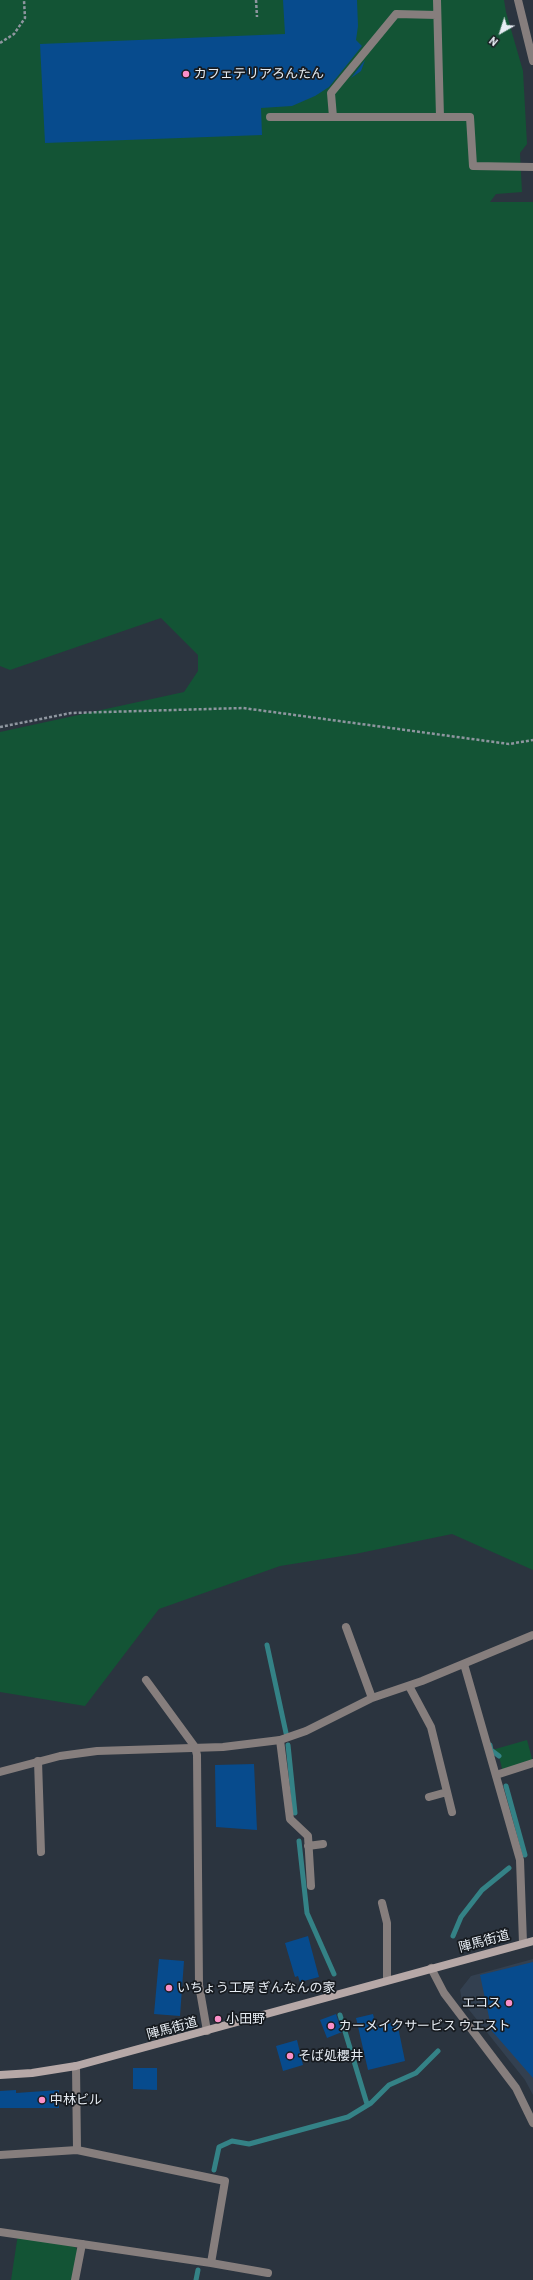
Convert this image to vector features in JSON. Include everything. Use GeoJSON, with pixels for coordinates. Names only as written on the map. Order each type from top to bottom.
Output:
{"type":"FeatureCollection","features":[{"type":"Feature","properties":{"kind":"main road","name":"陣馬街道"},"geometry":{"type":"LineString","coordinates":[[0,2075],[32,2073],[76,2066],[533,1940]]}},
{"type":"Feature","properties":{"kind":"street"},"geometry":{"type":"LineString","coordinates":[[437,0],[440,117]]}},
{"type":"Feature","properties":{"kind":"street"},"geometry":{"type":"LineString","coordinates":[[518,0],[533,61]]}},
{"type":"Feature","properties":{"kind":"street"},"geometry":{"type":"LineString","coordinates":[[333,117],[331,93],[396,14],[437,16]]}},
{"type":"Feature","properties":{"kind":"street"},"geometry":{"type":"LineString","coordinates":[[270,117],[470,117],[473,166],[533,167]]}},
{"type":"Feature","properties":{"kind":"street"},"geometry":{"type":"LineString","coordinates":[[346,1627],[372,1698]]}},
{"type":"Feature","properties":{"kind":"street"},"geometry":{"type":"LineString","coordinates":[[0,1772],[60,1756],[97,1752],[223,1747],[280,1740],[306,1731],[372,1698],[410,1686],[533,1635]]}},
{"type":"Feature","properties":{"kind":"street"},"geometry":{"type":"LineString","coordinates":[[464,1664],[520,1860],[523,1943]]}},
{"type":"Feature","properties":{"kind":"street"},"geometry":{"type":"LineString","coordinates":[[146,1680],[195,1748],[199,1985],[207,2031]]}},
{"type":"Feature","properties":{"kind":"street"},"geometry":{"type":"LineString","coordinates":[[410,1686],[431,1727],[452,1812]]}},
{"type":"Feature","properties":{"kind":"street"},"geometry":{"type":"LineString","coordinates":[[280,1740],[290,1820],[308,1836],[311,1886]]}},
{"type":"Feature","properties":{"kind":"street"},"geometry":{"type":"LineString","coordinates":[[38,1761],[41,1852]]}},
{"type":"Feature","properties":{"kind":"street"},"geometry":{"type":"LineString","coordinates":[[496,1775],[533,1763]]}},
{"type":"Feature","properties":{"kind":"street"},"geometry":{"type":"LineString","coordinates":[[429,1797],[447,1792]]}},
{"type":"Feature","properties":{"kind":"street"},"geometry":{"type":"LineString","coordinates":[[308,1846],[323,1844]]}},
{"type":"Feature","properties":{"kind":"street"},"geometry":{"type":"LineString","coordinates":[[382,1903],[387,1923],[387,1980]]}},
{"type":"Feature","properties":{"kind":"street"},"geometry":{"type":"LineString","coordinates":[[432,1968],[444,1993],[516,2088],[533,2123]]}},
{"type":"Feature","properties":{"kind":"street"},"geometry":{"type":"LineString","coordinates":[[76,2066],[78,2150]]}},
{"type":"Feature","properties":{"kind":"street"},"geometry":{"type":"LineString","coordinates":[[0,2155],[78,2150],[225,2181],[211,2263]]}},
{"type":"Feature","properties":{"kind":"street"},"geometry":{"type":"LineString","coordinates":[[0,2232],[211,2263],[268,2273]]}},
{"type":"Feature","properties":{"kind":"street"},"geometry":{"type":"LineString","coordinates":[[75,2280],[82,2244]]}},
{"type":"Feature","properties":{"kind":"path"},"geometry":{"type":"LineString","coordinates":[[0,43],[14,34],[25,18],[24,0]]}},
{"type":"Feature","properties":{"kind":"path"},"geometry":{"type":"LineString","coordinates":[[256,0],[257,17]]}},
{"type":"Feature","properties":{"kind":"path"},"geometry":{"type":"LineString","coordinates":[[0,727],[71,713],[243,708],[509,744],[533,740]]}},
{"type":"Feature","properties":{"kind":"shaded area","name":"エコス"},"geometry":{"type":"Polygon","coordinates":[[[533,1959],[533,2095],[525,2080],[462,2001],[460,1990],[471,1976],[533,1959]]]}},
{"type":"Feature","properties":{"kind":"green space"},"geometry":{"type":"Polygon","coordinates":[[[0,0],[504,0],[523,71],[527,144],[520,153],[522,192],[496,194],[490,202],[533,202],[533,1570],[452,1534],[355,1554],[280,1566],[159,1609],[85,1706],[0,1692],[0,732],[184,692],[198,671],[198,655],[161,618],[10,670],[0,666],[0,0]]]}},
{"type":"Feature","properties":{"kind":"green space"},"geometry":{"type":"Polygon","coordinates":[[[527,1740],[533,1762],[503,1773],[499,1756],[492,1750],[527,1740]]]}},
{"type":"Feature","properties":{"kind":"green space"},"geometry":{"type":"Polygon","coordinates":[[[18,2234],[71,2242],[80,2253],[75,2280],[11,2280],[18,2234]]]}},
{"type":"Feature","properties":{"kind":"building"},"geometry":{"type":"Polygon","coordinates":[[[283,0],[357,0],[358,26],[356,40],[362,46],[329,87],[315,96],[292,106],[261,108],[262,135],[45,143],[40,44],[285,34],[283,0]]]}},
{"type":"Feature","properties":{"kind":"building"},"geometry":{"type":"Polygon","coordinates":[[[365,60],[361,71],[351,78],[365,60]]]}},
{"type":"Feature","properties":{"kind":"building"},"geometry":{"type":"Polygon","coordinates":[[[254,1764],[257,1830],[216,1827],[215,1765],[254,1764]]]}},
{"type":"Feature","properties":{"kind":"building"},"geometry":{"type":"Polygon","coordinates":[[[308,1936],[319,1977],[300,1982],[298,1976],[295,1977],[285,1943],[308,1936]]]}},
{"type":"Feature","properties":{"kind":"building","name":"いちょう工房 ぎんなんの家"},"geometry":{"type":"Polygon","coordinates":[[[159,1959],[184,1961],[180,2016],[154,2014],[159,1959]]]}},
{"type":"Feature","properties":{"kind":"building","name":"エコス"},"geometry":{"type":"Polygon","coordinates":[[[533,1962],[533,2078],[492,2031],[480,1975],[533,1962]]]}},
{"type":"Feature","properties":{"kind":"building","name":"カーメイクサービス ウエスト"},"geometry":{"type":"Polygon","coordinates":[[[336,2014],[342,2032],[327,2038],[320,2020],[336,2014]]]}},
{"type":"Feature","properties":{"kind":"building"},"geometry":{"type":"Polygon","coordinates":[[[373,2014],[376,2026],[397,2022],[405,2061],[368,2070],[356,2018],[373,2014]]]}},
{"type":"Feature","properties":{"kind":"building","name":"そば処櫻井"},"geometry":{"type":"Polygon","coordinates":[[[297,2040],[303,2065],[283,2071],[276,2046],[297,2040]]]}},
{"type":"Feature","properties":{"kind":"building"},"geometry":{"type":"Polygon","coordinates":[[[133,2068],[157,2068],[157,2090],[133,2089],[133,2068]]]}},
{"type":"Feature","properties":{"kind":"building"},"geometry":{"type":"Polygon","coordinates":[[[16,2090],[16,2093],[59,2090],[59,2108],[0,2108],[0,2091],[16,2090]]]}},
{"type":"Feature","properties":{"kind":"waterway"},"geometry":{"type":"LineString","coordinates":[[267,1645],[286,1733]]}},
{"type":"Feature","properties":{"kind":"waterway"},"geometry":{"type":"LineString","coordinates":[[288,1745],[295,1813]]}},
{"type":"Feature","properties":{"kind":"waterway"},"geometry":{"type":"LineString","coordinates":[[490,1745],[491,1750],[499,1756]]}},
{"type":"Feature","properties":{"kind":"waterway"},"geometry":{"type":"LineString","coordinates":[[506,1786],[525,1855]]}},
{"type":"Feature","properties":{"kind":"waterway"},"geometry":{"type":"LineString","coordinates":[[299,1841],[307,1913],[334,1974]]}},
{"type":"Feature","properties":{"kind":"waterway"},"geometry":{"type":"LineString","coordinates":[[453,1936],[461,1917],[482,1890],[509,1868]]}},
{"type":"Feature","properties":{"kind":"waterway"},"geometry":{"type":"LineString","coordinates":[[340,2015],[367,2104]]}},
{"type":"Feature","properties":{"kind":"waterway"},"geometry":{"type":"LineString","coordinates":[[214,2170],[219,2147],[232,2141],[249,2144],[348,2117],[371,2103],[389,2085],[416,2073],[438,2051]]}},
{"type":"Feature","properties":{"kind":"waterway"},"geometry":{"type":"LineString","coordinates":[[196,2280],[198,2270]]}},
{"type":"Feature","properties":{"kind":"place","name":"カフェテリアろんたん"},"geometry":{"type":"Point","coordinates":[186,74]}},
{"type":"Feature","properties":{"kind":"place","name":"いちょう工房 ぎんなんの家"},"geometry":{"type":"Point","coordinates":[169,1988]}},
{"type":"Feature","properties":{"kind":"place","name":"エコス"},"geometry":{"type":"Point","coordinates":[509,2003]}},
{"type":"Feature","properties":{"kind":"place","name":"小田野"},"geometry":{"type":"Point","coordinates":[218,2019]}},
{"type":"Feature","properties":{"kind":"place","name":"カーメイクサービス ウエスト"},"geometry":{"type":"Point","coordinates":[331,2026]}},
{"type":"Feature","properties":{"kind":"place","name":"そば処櫻井"},"geometry":{"type":"Point","coordinates":[290,2056]}},
{"type":"Feature","properties":{"kind":"place","name":"中林ビル"},"geometry":{"type":"Point","coordinates":[42,2100]}}]}
